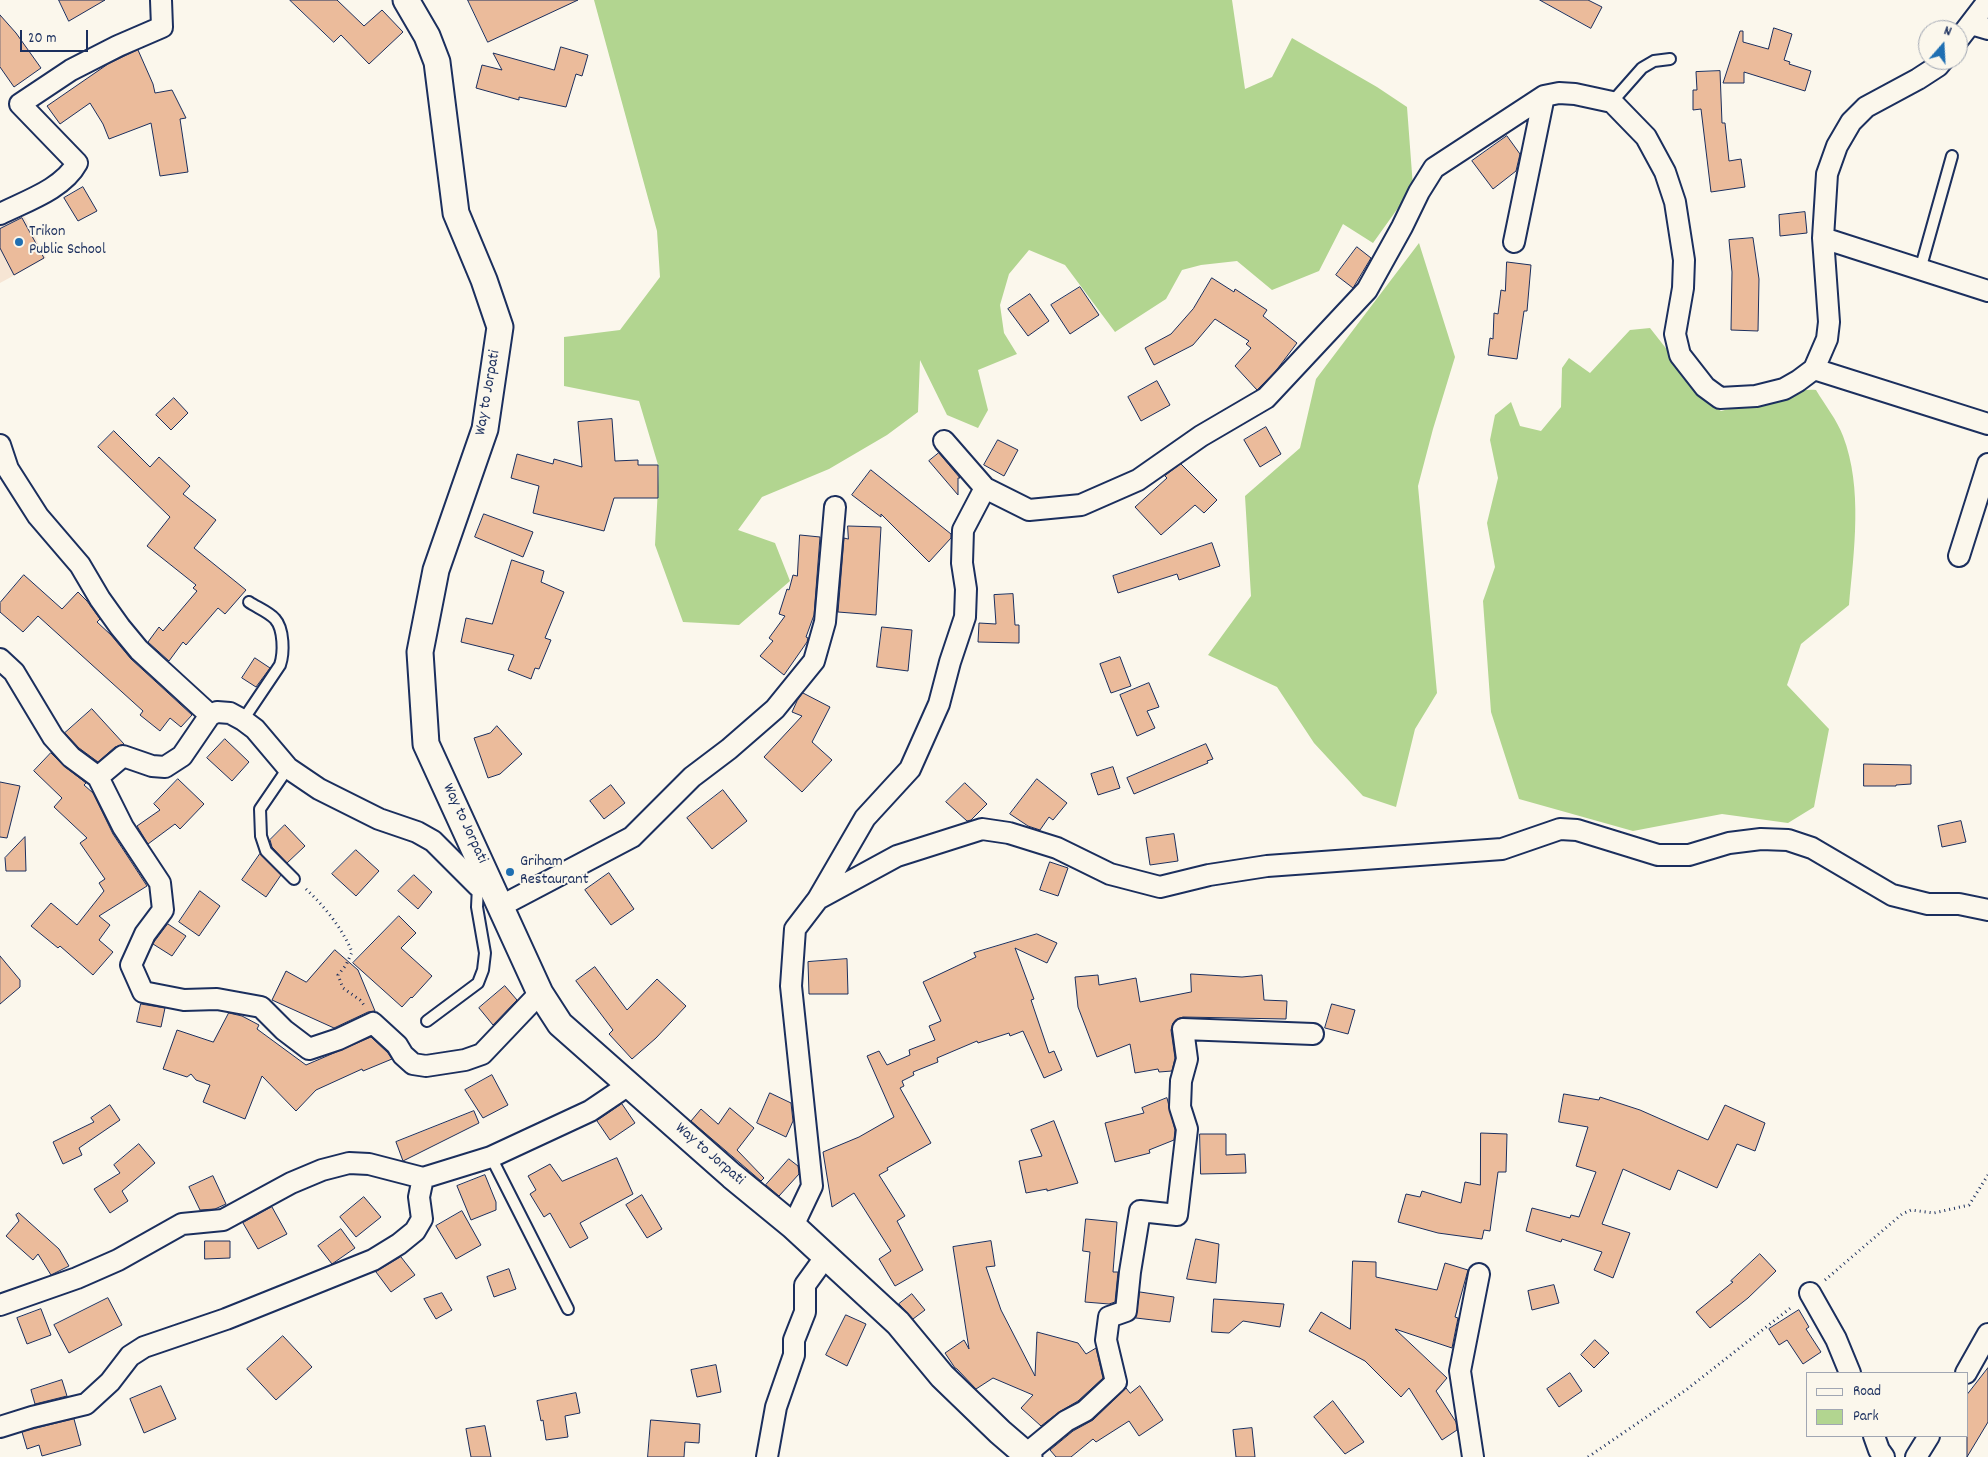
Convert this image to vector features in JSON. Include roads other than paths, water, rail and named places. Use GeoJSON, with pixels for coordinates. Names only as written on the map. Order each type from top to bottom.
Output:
{"type":"FeatureCollection","features":[{"type":"Feature","properties":{"kind":"street"},"geometry":{"type":"LineString","coordinates":[[0,214],[40,195],[71,175],[77,163],[20,104],[71,70],[162,26],[161,0]]}},
{"type":"Feature","properties":{"kind":"street","name":"Way to Jorpati"},"geometry":{"type":"LineString","coordinates":[[406,0],[427,36],[437,62],[456,214],[484,280],[500,327],[485,429],[436,570],[420,652],[426,744],[491,894],[540,993],[560,1024],[732,1176],[793,1226],[898,1322],[942,1376],[1027,1456]]}},
{"type":"Feature","properties":{"kind":"street"},"geometry":{"type":"LineString","coordinates":[[1968,34],[1980,26],[1988,1]]}},
{"type":"Feature","properties":{"kind":"street"},"geometry":{"type":"LineString","coordinates":[[944,441],[985,488],[1030,510],[1081,504],[1138,480],[1201,436],[1266,398],[1367,290],[1402,227],[1418,192],[1434,168],[1544,96],[1559,93],[1575,94],[1612,102],[1646,137],[1665,172],[1675,202],[1684,260],[1683,288],[1675,334],[1680,355],[1705,387],[1720,398],[1756,396],[1784,388],[1798,381],[1814,369],[1827,339],[1829,322],[1823,238],[1827,174],[1836,146],[1851,122],[1866,107],[1932,70]]}},
{"type":"Feature","properties":{"kind":"street"},"geometry":{"type":"LineString","coordinates":[[1514,242],[1544,96]]}},
{"type":"Feature","properties":{"kind":"street"},"geometry":{"type":"LineString","coordinates":[[1823,238],[1988,291]]}},
{"type":"Feature","properties":{"kind":"street"},"geometry":{"type":"LineString","coordinates":[[1814,369],[1988,424]]}},
{"type":"Feature","properties":{"kind":"street"},"geometry":{"type":"LineString","coordinates":[[0,445],[8,469],[38,516],[80,564],[100,599],[120,627],[139,650],[210,714]]}},
{"type":"Feature","properties":{"kind":"street"},"geometry":{"type":"LineString","coordinates":[[1959,556],[1988,464]]}},
{"type":"Feature","properties":{"kind":"street"},"geometry":{"type":"LineString","coordinates":[[793,1226],[812,1186],[792,986],[795,929],[818,899],[865,818],[910,769],[939,704],[965,617],[966,589],[962,563],[963,530],[985,488]]}},
{"type":"Feature","properties":{"kind":"street"},"geometry":{"type":"LineString","coordinates":[[98,777],[123,756],[152,766],[165,767],[182,756],[210,714],[217,712],[230,713],[254,729],[288,768],[319,789],[379,819],[417,832],[433,841],[491,894],[632,837],[692,777],[729,749],[775,709],[814,661],[825,622],[835,507]]}},
{"type":"Feature","properties":{"kind":"street"},"geometry":{"type":"LineString","coordinates":[[0,658],[14,672],[52,737],[71,758],[98,777],[123,827],[160,883],[163,910],[145,934],[131,964],[143,992],[184,1000],[217,1000],[261,1007],[284,1030],[309,1049],[339,1039],[373,1023],[397,1045],[403,1055],[413,1064],[426,1066],[465,1060],[482,1054],[540,993]]}},
{"type":"Feature","properties":{"kind":"street"},"geometry":{"type":"LineString","coordinates":[[818,899],[897,856],[982,829],[1009,833],[1057,848],[1110,874],[1160,887],[1209,875],[1267,866],[1502,849],[1560,829],[1578,830],[1658,855],[1689,855],[1729,843],[1761,839],[1788,840],[1812,848],[1892,895],[1928,904],[1959,904],[1988,910]]}},
{"type":"Feature","properties":{"kind":"street"},"geometry":{"type":"LineString","coordinates":[[1027,1456],[1066,1421],[1085,1411],[1116,1382],[1106,1340],[1109,1317],[1126,1311],[1140,1211],[1177,1215],[1187,1129],[1180,1107],[1181,1081],[1187,1059],[1183,1029],[1313,1034]]}},
{"type":"Feature","properties":{"kind":"street"},"geometry":{"type":"LineString","coordinates":[[0,1305],[118,1260],[182,1224],[223,1220],[291,1182],[331,1168],[348,1163],[369,1164],[424,1178],[491,1158],[590,1111],[630,1084]]}},
{"type":"Feature","properties":{"kind":"street"},"geometry":{"type":"LineString","coordinates":[[0,1427],[86,1404],[110,1382],[130,1356],[144,1346],[226,1319],[373,1260],[399,1244],[415,1231],[422,1219],[419,1197],[424,1178]]}},
{"type":"Feature","properties":{"kind":"street"},"geometry":{"type":"LineString","coordinates":[[768,1457],[776,1407],[794,1355],[794,1340],[806,1312],[804,1285],[826,1256]]}},
{"type":"Feature","properties":{"kind":"street"},"geometry":{"type":"LineString","coordinates":[[1473,1457],[1460,1371],[1479,1274]]}},
{"type":"Feature","properties":{"kind":"street"},"geometry":{"type":"LineString","coordinates":[[1810,1293],[1836,1338],[1850,1372]]}},
{"type":"Feature","properties":{"kind":"street"},"geometry":{"type":"LineString","coordinates":[[1967,1372],[1988,1334]]}},
{"type":"Feature","properties":{"kind":"street"},"geometry":{"type":"LineString","coordinates":[[1874,1437],[1884,1457]]}},
{"type":"Feature","properties":{"kind":"street"},"geometry":{"type":"LineString","coordinates":[[1916,1457],[1928,1437]]}},
{"type":"Feature","properties":{"kind":"lane"},"geometry":{"type":"LineString","coordinates":[[1612,102],[1642,68],[1654,61],[1670,59]]}},
{"type":"Feature","properties":{"kind":"lane"},"geometry":{"type":"LineString","coordinates":[[1920,270],[1952,156]]}},
{"type":"Feature","properties":{"kind":"lane"},"geometry":{"type":"LineString","coordinates":[[243,720],[280,665],[283,642],[276,620],[248,602]]}},
{"type":"Feature","properties":{"kind":"lane"},"geometry":{"type":"LineString","coordinates":[[288,768],[260,809],[261,836],[266,851],[294,879]]}},
{"type":"Feature","properties":{"kind":"lane"},"geometry":{"type":"LineString","coordinates":[[427,1021],[478,983],[483,970],[485,953],[477,907],[491,894]]}},
{"type":"Feature","properties":{"kind":"lane"},"geometry":{"type":"LineString","coordinates":[[491,1158],[568,1309]]}},
{"type":"Feature","properties":{"kind":"place","name":"Trikon Public School"},"geometry":{"type":"Point","coordinates":[19,242]}},
{"type":"Feature","properties":{"kind":"place","name":"Griham Restaurant"},"geometry":{"type":"Point","coordinates":[510,872]}}]}
